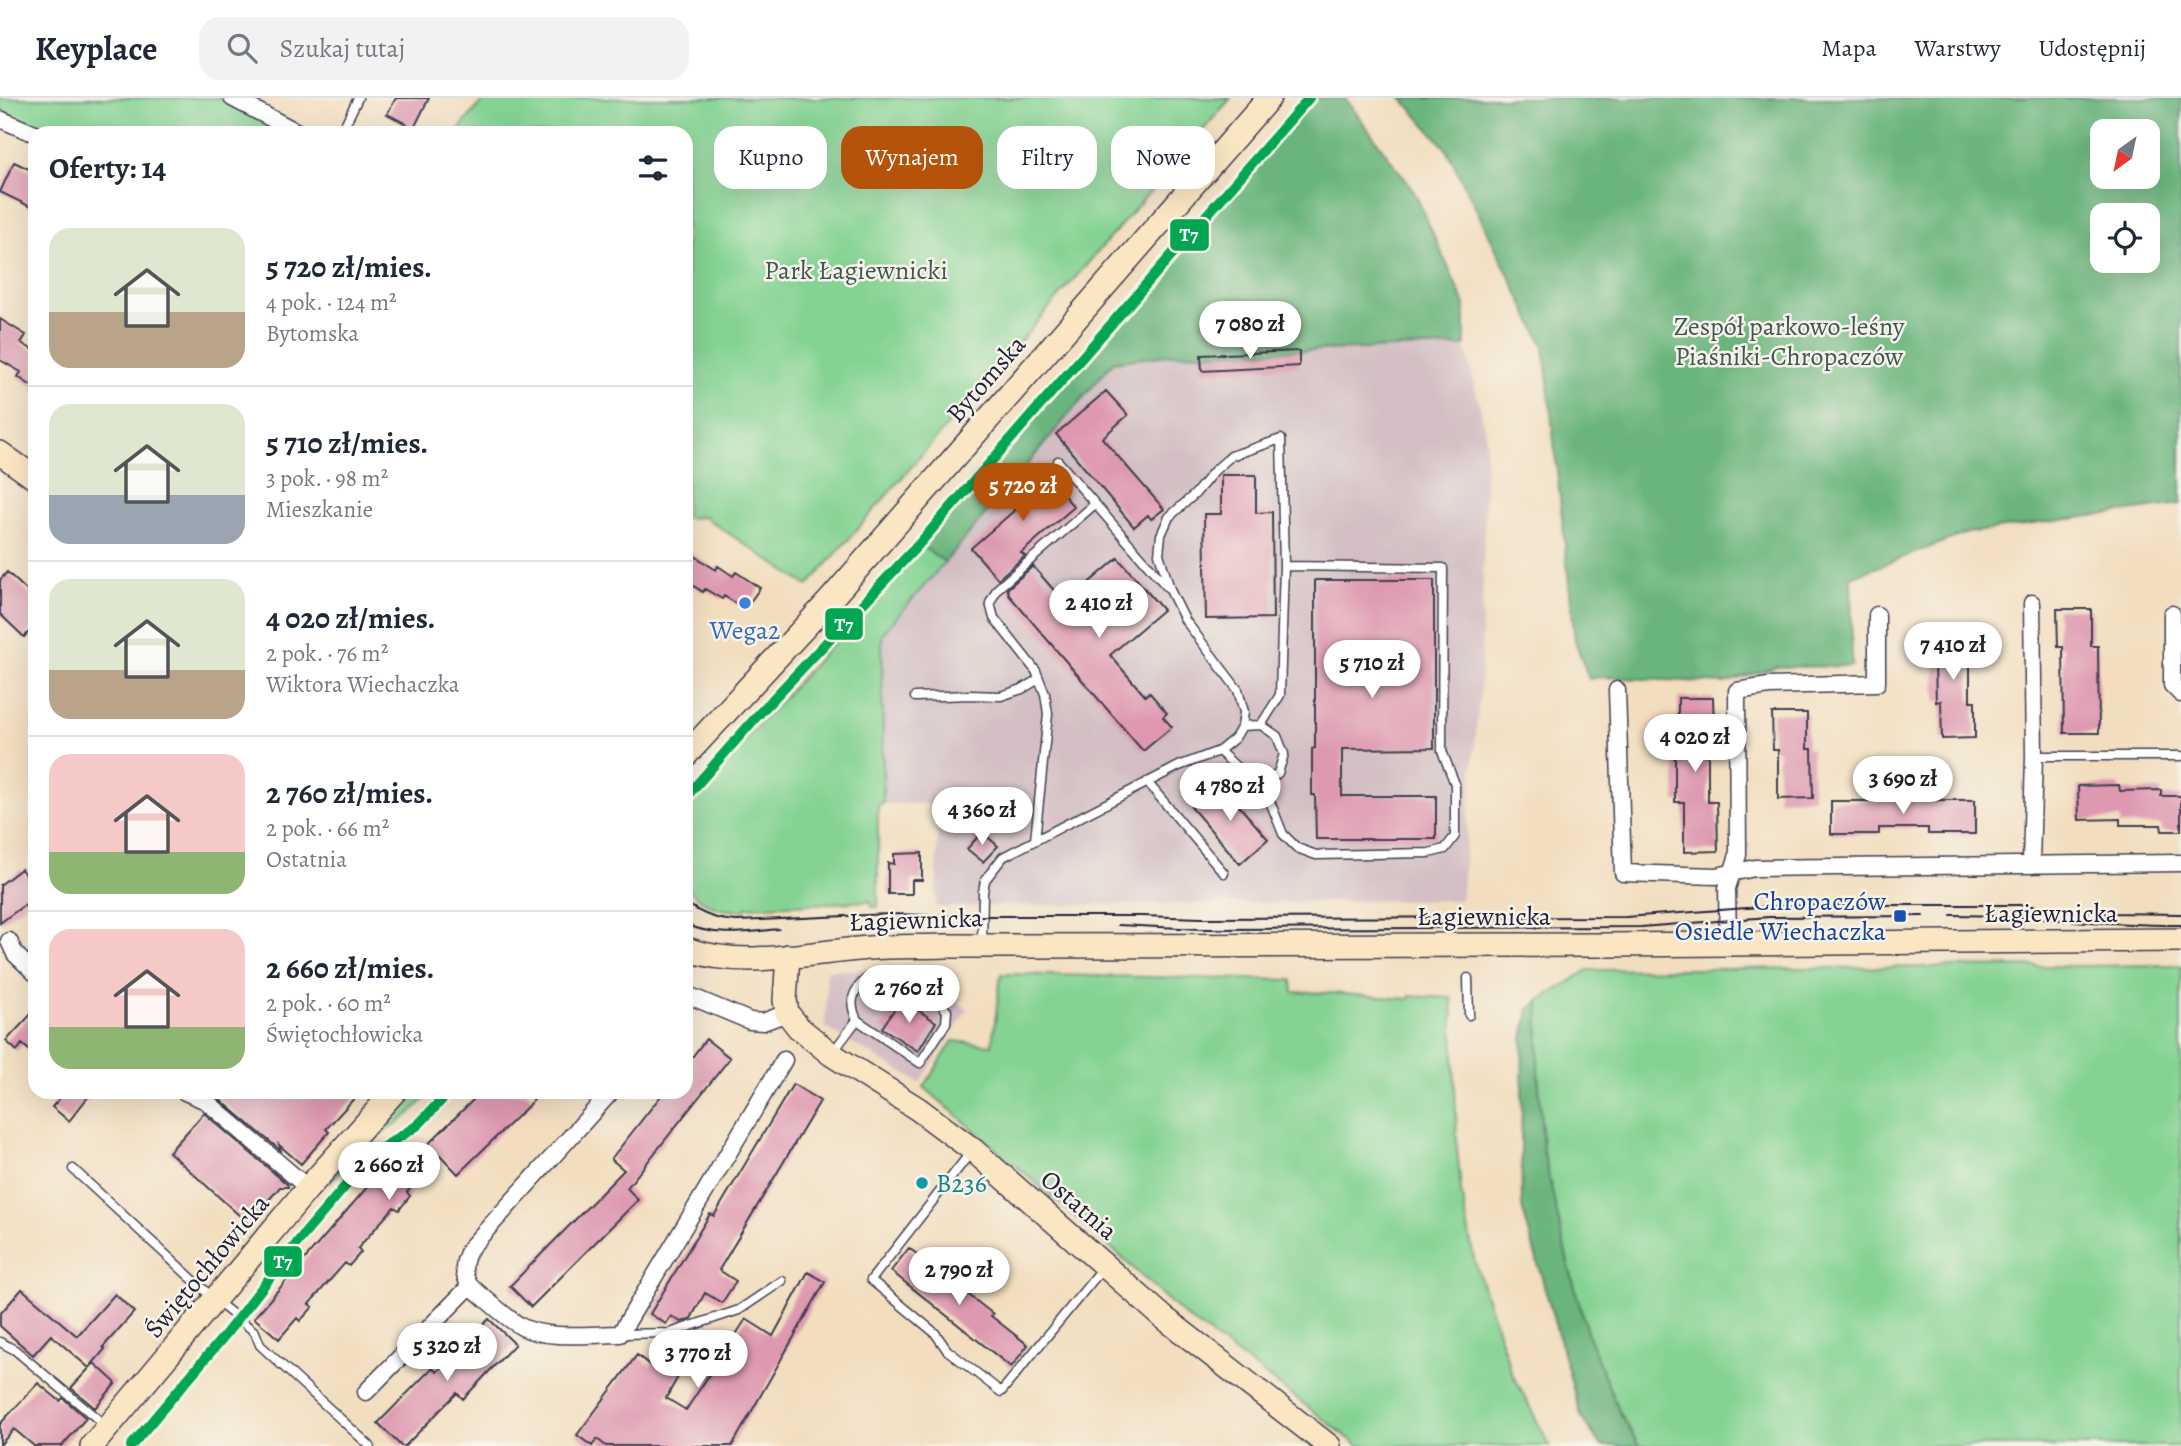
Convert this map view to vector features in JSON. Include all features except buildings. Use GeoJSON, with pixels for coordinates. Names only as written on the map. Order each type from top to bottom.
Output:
{"type":"FeatureCollection","features":[{"type":"Feature","properties":{"kind":"street"},"geometry":{"type":"LineString","coordinates":[[232,98],[286,126]]}},
{"type":"Feature","properties":{"kind":"street","name":"Bytomska"},"geometry":{"type":"LineString","coordinates":[[693,747],[824,607],[1269,98]]}},
{"type":"Feature","properties":{"kind":"street"},"geometry":{"type":"LineString","coordinates":[[0,119],[28,131]]}},
{"type":"Feature","properties":{"kind":"street"},"geometry":{"type":"LineString","coordinates":[[0,453],[28,473]]}},
{"type":"Feature","properties":{"kind":"street"},"geometry":{"type":"LineString","coordinates":[[2031,864],[2034,756],[2032,603]]}},
{"type":"Feature","properties":{"kind":"street"},"geometry":{"type":"LineString","coordinates":[[2172,614],[2172,685],[2181,694]]}},
{"type":"Feature","properties":{"kind":"street"},"geometry":{"type":"LineString","coordinates":[[1728,943],[1727,888],[1738,855],[1737,691],[1769,686],[1877,683],[1877,615]]}},
{"type":"Feature","properties":{"kind":"street"},"geometry":{"type":"LineString","coordinates":[[1617,690],[1623,873],[1716,876],[1755,868],[2181,863]]}},
{"type":"Feature","properties":{"kind":"street","name":"Łagiewnicka"},"geometry":{"type":"LineString","coordinates":[[788,957],[870,948],[982,946],[2181,940]]}},
{"type":"Feature","properties":{"kind":"street"},"geometry":{"type":"LineString","coordinates":[[9,941],[15,954],[28,967]]}},
{"type":"Feature","properties":{"kind":"street"},"geometry":{"type":"LineString","coordinates":[[693,950],[716,956],[788,957],[785,1000],[787,1013],[762,1022],[750,1021],[693,1000]]}},
{"type":"Feature","properties":{"kind":"street","name":"Ostatnia"},"geometry":{"type":"LineString","coordinates":[[787,1013],[799,1028],[831,1054],[918,1109],[973,1150],[1163,1317],[1329,1446]]}},
{"type":"Feature","properties":{"kind":"street"},"geometry":{"type":"LineString","coordinates":[[604,1099],[465,1257],[464,1276],[470,1286],[520,1326],[535,1332],[620,1334],[784,1060]]}},
{"type":"Feature","properties":{"kind":"street"},"geometry":{"type":"LineString","coordinates":[[201,1099],[308,1188]]}},
{"type":"Feature","properties":{"kind":"street","name":"Świętochłowicka"},"geometry":{"type":"LineString","coordinates":[[92,1446],[308,1188],[388,1099]]}},
{"type":"Feature","properties":{"kind":"street"},"geometry":{"type":"LineString","coordinates":[[366,1392],[470,1286]]}},
{"type":"Feature","properties":{"kind":"lane"},"geometry":{"type":"LineString","coordinates":[[344,126],[358,98]]}},
{"type":"Feature","properties":{"kind":"lane"},"geometry":{"type":"LineString","coordinates":[[982,946],[985,880],[1003,857],[1202,755],[1219,751],[1235,738],[1242,726],[1244,712],[1238,690],[1185,620],[1171,592],[1159,554],[1161,535],[1168,517],[1195,494],[1231,456],[1281,439],[1284,566],[1280,695],[1261,725]]}},
{"type":"Feature","properties":{"kind":"lane"},"geometry":{"type":"LineString","coordinates":[[1058,461],[1171,592]]}},
{"type":"Feature","properties":{"kind":"lane"},"geometry":{"type":"LineString","coordinates":[[1035,840],[1048,713],[1045,694],[1036,671],[994,618],[990,603],[997,589],[1095,503]]}},
{"type":"Feature","properties":{"kind":"lane"},"geometry":{"type":"LineString","coordinates":[[1219,751],[1244,774],[1263,784],[1283,834],[1297,848],[1316,855],[1429,853],[1445,849],[1455,836],[1455,785],[1441,751],[1443,568],[1284,566]]}},
{"type":"Feature","properties":{"kind":"lane"},"geometry":{"type":"LineString","coordinates":[[915,697],[1001,696],[1022,689],[1039,679]]}},
{"type":"Feature","properties":{"kind":"lane"},"geometry":{"type":"LineString","coordinates":[[1242,726],[1261,725],[1278,736],[1284,754],[1278,773],[1263,784]]}},
{"type":"Feature","properties":{"kind":"lane"},"geometry":{"type":"LineString","coordinates":[[2034,756],[2181,756]]}},
{"type":"Feature","properties":{"kind":"lane"},"geometry":{"type":"LineString","coordinates":[[1147,782],[1224,873]]}},
{"type":"Feature","properties":{"kind":"lane"},"geometry":{"type":"LineString","coordinates":[[879,975],[900,977],[942,1005],[947,1012],[946,1023],[920,1063],[857,1020],[852,1009],[853,996],[869,977],[879,975]]}},
{"type":"Feature","properties":{"kind":"lane"},"geometry":{"type":"LineString","coordinates":[[1468,978],[1469,1014]]}},
{"type":"Feature","properties":{"kind":"lane"},"geometry":{"type":"LineString","coordinates":[[831,1054],[857,1020]]}},
{"type":"Feature","properties":{"kind":"lane"},"geometry":{"type":"LineString","coordinates":[[973,1150],[871,1280],[935,1333],[947,1350],[1001,1392],[1105,1265]]}},
{"type":"Feature","properties":{"kind":"lane"},"geometry":{"type":"LineString","coordinates":[[73,1168],[215,1300],[255,1332],[260,1345],[370,1446]]}},
{"type":"Feature","properties":{"kind":"lane"},"geometry":{"type":"LineString","coordinates":[[620,1334],[670,1333],[739,1310],[782,1281]]}},
{"type":"Feature","properties":{"kind":"lane"},"geometry":{"type":"LineString","coordinates":[[0,1342],[15,1350],[108,1428]]}},
{"type":"Feature","properties":{"kind":"shaded area"},"geometry":{"type":"Polygon","coordinates":[[[1465,346],[1486,432],[1481,675],[1461,900],[936,907],[938,804],[883,804],[882,634],[1113,362],[1175,354],[1465,346]]]}},
{"type":"Feature","properties":{"kind":"shaded area"},"geometry":{"type":"Polygon","coordinates":[[[905,969],[968,1009],[920,1083],[825,1027],[827,970],[905,969]]]}},
{"type":"Feature","properties":{"kind":"green space"},"geometry":{"type":"Polygon","coordinates":[[[0,98],[232,98],[286,126],[28,126],[28,130],[0,119],[0,98]]]}},
{"type":"Feature","properties":{"kind":"green space","name":"Park Łagiewnicki"},"geometry":{"type":"Polygon","coordinates":[[[485,98],[1231,98],[1207,126],[1111,126],[1111,189],[1152,189],[808,586],[704,517],[693,518],[693,126],[462,126],[485,98]]]}},
{"type":"Feature","properties":{"kind":"green space"},"geometry":{"type":"Polygon","coordinates":[[[1313,98],[1345,98],[1414,191],[1465,305],[1465,346],[1175,354],[1113,362],[945,562],[921,546],[1313,98]]]}},
{"type":"Feature","properties":{"kind":"green space","name":"Zespół parkowo-leśny Piaśniki-Chropaczów"},"geometry":{"type":"Polygon","coordinates":[[[1402,98],[2181,98],[2181,504],[1967,533],[1851,577],[1852,666],[1777,667],[1725,683],[1601,677],[1589,679],[1575,641],[1544,346],[1447,150],[1402,98]]]}},
{"type":"Feature","properties":{"kind":"green space"},"geometry":{"type":"Polygon","coordinates":[[[921,546],[945,562],[882,634],[883,804],[878,805],[878,907],[872,907],[871,901],[746,907],[745,910],[736,910],[720,909],[705,903],[693,894],[693,797],[921,546]]]}},
{"type":"Feature","properties":{"kind":"green space"},"geometry":{"type":"Polygon","coordinates":[[[2181,965],[2181,1446],[1639,1446],[1618,1409],[1589,1339],[1567,1259],[1543,1151],[1538,1070],[1539,1001],[1588,970],[2181,965]]]}},
{"type":"Feature","properties":{"kind":"green space"},"geometry":{"type":"Polygon","coordinates":[[[1001,974],[1292,980],[1293,992],[1409,999],[1410,996],[1452,998],[1457,1148],[1461,1191],[1474,1259],[1511,1371],[1550,1446],[1359,1446],[1186,1317],[1107,1244],[924,1087],[953,1041],[992,1045],[1001,974]]]}},
{"type":"Feature","properties":{"kind":"green space"},"geometry":{"type":"Polygon","coordinates":[[[1539,1001],[1538,1070],[1543,1151],[1567,1259],[1589,1339],[1618,1409],[1639,1446],[1601,1446],[1581,1416],[1522,1207],[1523,1038],[1529,1009],[1539,1001]]]}},
{"type":"Feature","properties":{"kind":"green space"},"geometry":{"type":"Polygon","coordinates":[[[411,1099],[425,1099],[406,1117],[366,1144],[330,1182],[328,1180],[364,1142],[411,1099]]]}},
{"type":"Feature","properties":{"kind":"tram line"},"geometry":{"type":"LineString","coordinates":[[693,907],[710,916],[737,921],[889,914],[1201,918],[1626,917],[1774,906],[1828,905],[2019,905],[2110,913],[2181,914]]}},
{"type":"Feature","properties":{"kind":"tram line"},"geometry":{"type":"LineString","coordinates":[[1951,915],[2181,925]]}},
{"type":"Feature","properties":{"kind":"tram line"},"geometry":{"type":"LineString","coordinates":[[1118,925],[1201,929],[1641,927],[1769,917],[1923,916]]}},
{"type":"Feature","properties":{"kind":"tram line"},"geometry":{"type":"LineString","coordinates":[[693,927],[720,933],[779,929]]}},
{"type":"Feature","properties":{"kind":"transit line","name":"T7"},"geometry":{"type":"LineString","coordinates":[[693,789],[758,715],[919,544],[1309,98]]}},
{"type":"Feature","properties":{"kind":"transit line","name":"T7"},"geometry":{"type":"LineString","coordinates":[[131,1446],[365,1163],[418,1125],[442,1099]]}},
{"type":"Feature","properties":{"kind":"place","name":"Wega2"},"geometry":{"type":"Point","coordinates":[745,603]}},
{"type":"Feature","properties":{"kind":"place","name":"Chropaczów Osiedle Wiechaczka"},"geometry":{"type":"Point","coordinates":[1900,916]}},
{"type":"Feature","properties":{"kind":"place","name":"B236"},"geometry":{"type":"Point","coordinates":[922,1183]}}]}
